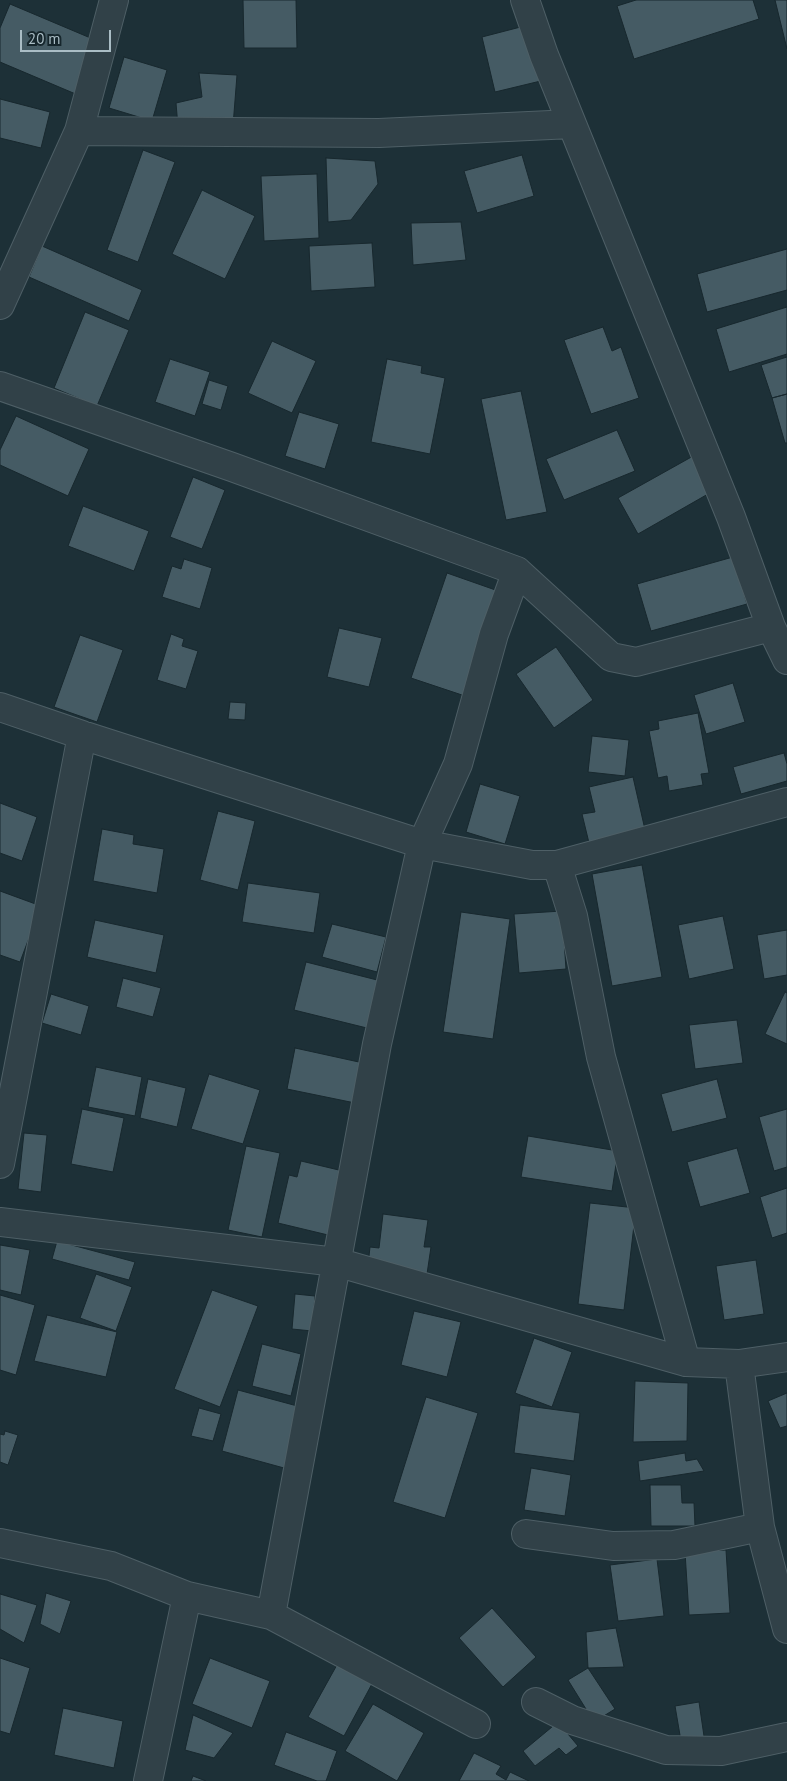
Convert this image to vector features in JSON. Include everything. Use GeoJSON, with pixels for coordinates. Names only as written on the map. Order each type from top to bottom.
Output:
{"type":"FeatureCollection","features":[{"type":"Feature","properties":{"kind":"street"},"geometry":{"type":"LineString","coordinates":[[0,305],[79,131],[114,0]]}},
{"type":"Feature","properties":{"kind":"street"},"geometry":{"type":"LineString","coordinates":[[525,0],[544,56],[787,660]]}},
{"type":"Feature","properties":{"kind":"street"},"geometry":{"type":"LineString","coordinates":[[79,131],[379,133],[572,124]]}},
{"type":"Feature","properties":{"kind":"street"},"geometry":{"type":"LineString","coordinates":[[0,386],[232,467],[517,571],[611,657],[636,662],[772,626]]}},
{"type":"Feature","properties":{"kind":"street"},"geometry":{"type":"LineString","coordinates":[[271,1616],[378,1044],[422,844],[458,764],[494,634],[517,571]]}},
{"type":"Feature","properties":{"kind":"street"},"geometry":{"type":"LineString","coordinates":[[0,707],[422,844],[532,865],[557,865],[787,802]]}},
{"type":"Feature","properties":{"kind":"street"},"geometry":{"type":"LineString","coordinates":[[0,1164],[82,735]]}},
{"type":"Feature","properties":{"kind":"street"},"geometry":{"type":"LineString","coordinates":[[557,865],[573,916],[602,1058],[686,1362]]}},
{"type":"Feature","properties":{"kind":"street"},"geometry":{"type":"LineString","coordinates":[[0,1222],[336,1262],[686,1362],[739,1364],[787,1357]]}},
{"type":"Feature","properties":{"kind":"street"},"geometry":{"type":"LineString","coordinates":[[739,1364],[760,1526],[787,1629]]}},
{"type":"Feature","properties":{"kind":"street"},"geometry":{"type":"LineString","coordinates":[[526,1534],[613,1546],[674,1545],[760,1526]]}},
{"type":"Feature","properties":{"kind":"street"},"geometry":{"type":"LineString","coordinates":[[0,1543],[111,1566],[186,1596],[271,1616],[476,1724]]}},
{"type":"Feature","properties":{"kind":"street"},"geometry":{"type":"LineString","coordinates":[[148,1781],[186,1596]]}},
{"type":"Feature","properties":{"kind":"street"},"geometry":{"type":"LineString","coordinates":[[536,1702],[572,1720],[666,1750],[721,1750],[787,1737]]}},
{"type":"Feature","properties":{"kind":"building"},"geometry":{"type":"Polygon","coordinates":[[[243,0],[296,0],[297,48],[244,48],[243,0]]]}},
{"type":"Feature","properties":{"kind":"building"},"geometry":{"type":"Polygon","coordinates":[[[636,0],[753,0],[759,19],[634,59],[617,6],[636,0]]]}},
{"type":"Feature","properties":{"kind":"building"},"geometry":{"type":"Polygon","coordinates":[[[775,0],[787,0],[787,49],[775,0]]]}},
{"type":"Feature","properties":{"kind":"building"},"geometry":{"type":"Polygon","coordinates":[[[10,4],[100,42],[78,95],[0,62],[0,28],[10,4]]]}},
{"type":"Feature","properties":{"kind":"building"},"geometry":{"type":"Polygon","coordinates":[[[536,23],[549,79],[495,92],[482,37],[536,23]]]}},
{"type":"Feature","properties":{"kind":"building"},"geometry":{"type":"Polygon","coordinates":[[[124,57],[167,70],[152,121],[109,108],[124,57]]]}},
{"type":"Feature","properties":{"kind":"building"},"geometry":{"type":"Polygon","coordinates":[[[199,73],[237,75],[233,126],[178,127],[176,103],[202,97],[199,73]]]}},
{"type":"Feature","properties":{"kind":"building"},"geometry":{"type":"Polygon","coordinates":[[[0,99],[50,112],[41,148],[0,138],[0,99]]]}},
{"type":"Feature","properties":{"kind":"building"},"geometry":{"type":"Polygon","coordinates":[[[143,150],[175,162],[138,262],[107,250],[143,150]]]}},
{"type":"Feature","properties":{"kind":"building"},"geometry":{"type":"Polygon","coordinates":[[[522,155],[534,196],[477,213],[464,171],[522,155]]]}},
{"type":"Feature","properties":{"kind":"building"},"geometry":{"type":"Polygon","coordinates":[[[326,158],[375,161],[378,184],[351,220],[328,222],[326,158]]]}},
{"type":"Feature","properties":{"kind":"building"},"geometry":{"type":"Polygon","coordinates":[[[317,174],[319,238],[264,241],[261,176],[317,174]]]}},
{"type":"Feature","properties":{"kind":"building"},"geometry":{"type":"Polygon","coordinates":[[[202,190],[255,216],[225,279],[172,254],[202,190]]]}},
{"type":"Feature","properties":{"kind":"building"},"geometry":{"type":"Polygon","coordinates":[[[461,222],[466,260],[413,265],[411,223],[461,222]]]}},
{"type":"Feature","properties":{"kind":"building"},"geometry":{"type":"Polygon","coordinates":[[[372,243],[375,287],[311,291],[309,246],[372,243]]]}},
{"type":"Feature","properties":{"kind":"building"},"geometry":{"type":"Polygon","coordinates":[[[42,246],[142,290],[129,321],[29,277],[42,246]]]}},
{"type":"Feature","properties":{"kind":"building"},"geometry":{"type":"Polygon","coordinates":[[[787,249],[787,290],[707,312],[697,274],[787,249]]]}},
{"type":"Feature","properties":{"kind":"building"},"geometry":{"type":"Polygon","coordinates":[[[787,307],[787,354],[729,372],[716,329],[787,307]]]}},
{"type":"Feature","properties":{"kind":"building"},"geometry":{"type":"Polygon","coordinates":[[[85,312],[129,330],[97,406],[54,388],[85,312]]]}},
{"type":"Feature","properties":{"kind":"building"},"geometry":{"type":"Polygon","coordinates":[[[603,327],[612,351],[621,347],[639,398],[591,414],[564,340],[603,327]]]}},
{"type":"Feature","properties":{"kind":"building"},"geometry":{"type":"Polygon","coordinates":[[[272,341],[316,361],[292,413],[248,393],[272,341]]]}},
{"type":"Feature","properties":{"kind":"building"},"geometry":{"type":"Polygon","coordinates":[[[787,357],[787,394],[772,398],[761,365],[787,357]]]}},
{"type":"Feature","properties":{"kind":"building"},"geometry":{"type":"Polygon","coordinates":[[[170,359],[210,372],[195,416],[155,402],[170,359]]]}},
{"type":"Feature","properties":{"kind":"building"},"geometry":{"type":"Polygon","coordinates":[[[387,359],[422,366],[421,373],[445,378],[430,454],[371,442],[387,359]]]}},
{"type":"Feature","properties":{"kind":"building"},"geometry":{"type":"Polygon","coordinates":[[[209,380],[228,386],[221,410],[202,404],[209,380]]]}},
{"type":"Feature","properties":{"kind":"building"},"geometry":{"type":"Polygon","coordinates":[[[521,391],[547,512],[506,520],[481,399],[521,391]]]}},
{"type":"Feature","properties":{"kind":"building"},"geometry":{"type":"Polygon","coordinates":[[[787,394],[787,443],[785,443],[772,398],[787,394]]]}},
{"type":"Feature","properties":{"kind":"building"},"geometry":{"type":"Polygon","coordinates":[[[299,412],[339,424],[325,469],[285,456],[299,412]]]}},
{"type":"Feature","properties":{"kind":"building"},"geometry":{"type":"Polygon","coordinates":[[[16,416],[89,449],[68,496],[0,465],[0,450],[16,416]]]}},
{"type":"Feature","properties":{"kind":"building"},"geometry":{"type":"Polygon","coordinates":[[[617,430],[635,471],[564,500],[546,459],[617,430]]]}},
{"type":"Feature","properties":{"kind":"building"},"geometry":{"type":"Polygon","coordinates":[[[695,455],[715,490],[638,534],[618,498],[695,455]]]}},
{"type":"Feature","properties":{"kind":"building"},"geometry":{"type":"Polygon","coordinates":[[[193,477],[225,490],[202,549],[170,537],[193,477]]]}},
{"type":"Feature","properties":{"kind":"building"},"geometry":{"type":"Polygon","coordinates":[[[83,506],[149,531],[134,571],[68,546],[83,506]]]}},
{"type":"Feature","properties":{"kind":"building"},"geometry":{"type":"Polygon","coordinates":[[[733,557],[747,604],[651,631],[637,584],[733,557]]]}},
{"type":"Feature","properties":{"kind":"building"},"geometry":{"type":"Polygon","coordinates":[[[184,559],[212,568],[200,609],[162,597],[172,566],[181,569],[184,559]]]}},
{"type":"Feature","properties":{"kind":"building"},"geometry":{"type":"Polygon","coordinates":[[[447,573],[504,593],[468,697],[411,678],[447,573]]]}},
{"type":"Feature","properties":{"kind":"building"},"geometry":{"type":"Polygon","coordinates":[[[339,628],[382,638],[369,687],[327,677],[339,628]]]}},
{"type":"Feature","properties":{"kind":"building"},"geometry":{"type":"Polygon","coordinates":[[[171,634],[184,639],[182,646],[198,651],[186,689],[157,680],[171,634]]]}},
{"type":"Feature","properties":{"kind":"building"},"geometry":{"type":"Polygon","coordinates":[[[80,635],[123,650],[97,722],[54,707],[80,635]]]}},
{"type":"Feature","properties":{"kind":"building"},"geometry":{"type":"Polygon","coordinates":[[[556,647],[593,700],[554,728],[516,674],[556,647]]]}},
{"type":"Feature","properties":{"kind":"building"},"geometry":{"type":"Polygon","coordinates":[[[733,683],[745,722],[706,734],[694,695],[733,683]]]}},
{"type":"Feature","properties":{"kind":"building"},"geometry":{"type":"Polygon","coordinates":[[[230,702],[246,703],[245,720],[228,719],[230,702]]]}},
{"type":"Feature","properties":{"kind":"building"},"geometry":{"type":"Polygon","coordinates":[[[698,713],[709,773],[701,774],[703,785],[669,791],[667,776],[658,778],[649,731],[659,729],[658,721],[698,713]]]}},
{"type":"Feature","properties":{"kind":"building"},"geometry":{"type":"Polygon","coordinates":[[[592,736],[629,740],[625,776],[588,772],[592,736]]]}},
{"type":"Feature","properties":{"kind":"building"},"geometry":{"type":"Polygon","coordinates":[[[784,753],[787,764],[787,781],[741,794],[733,767],[784,753]]]}},
{"type":"Feature","properties":{"kind":"building"},"geometry":{"type":"Polygon","coordinates":[[[633,777],[646,834],[590,847],[582,814],[595,812],[589,787],[633,777]]]}},
{"type":"Feature","properties":{"kind":"building"},"geometry":{"type":"Polygon","coordinates":[[[480,784],[520,796],[505,844],[466,832],[480,784]]]}},
{"type":"Feature","properties":{"kind":"building"},"geometry":{"type":"Polygon","coordinates":[[[0,803],[37,817],[22,861],[0,853],[0,803]]]}},
{"type":"Feature","properties":{"kind":"building"},"geometry":{"type":"Polygon","coordinates":[[[218,811],[255,821],[238,890],[200,880],[218,811]]]}},
{"type":"Feature","properties":{"kind":"building"},"geometry":{"type":"Polygon","coordinates":[[[102,829],[134,835],[133,844],[164,849],[157,893],[93,881],[102,829]]]}},
{"type":"Feature","properties":{"kind":"building"},"geometry":{"type":"Polygon","coordinates":[[[642,865],[662,977],[612,986],[592,874],[642,865]]]}},
{"type":"Feature","properties":{"kind":"building"},"geometry":{"type":"Polygon","coordinates":[[[248,883],[320,893],[314,933],[242,922],[248,883]]]}},
{"type":"Feature","properties":{"kind":"building"},"geometry":{"type":"Polygon","coordinates":[[[0,891],[41,906],[20,962],[0,955],[0,891]]]}},
{"type":"Feature","properties":{"kind":"building"},"geometry":{"type":"Polygon","coordinates":[[[562,911],[566,969],[519,973],[514,914],[562,911]]]}},
{"type":"Feature","properties":{"kind":"building"},"geometry":{"type":"Polygon","coordinates":[[[461,912],[510,919],[493,1039],[443,1032],[461,912]]]}},
{"type":"Feature","properties":{"kind":"building"},"geometry":{"type":"Polygon","coordinates":[[[723,916],[734,969],[689,979],[678,925],[723,916]]]}},
{"type":"Feature","properties":{"kind":"building"},"geometry":{"type":"Polygon","coordinates":[[[95,920],[164,935],[156,973],[87,957],[95,920]]]}},
{"type":"Feature","properties":{"kind":"building"},"geometry":{"type":"Polygon","coordinates":[[[332,924],[386,937],[377,972],[322,957],[332,924]]]}},
{"type":"Feature","properties":{"kind":"building"},"geometry":{"type":"Polygon","coordinates":[[[787,930],[787,975],[764,979],[757,935],[787,930]]]}},
{"type":"Feature","properties":{"kind":"building"},"geometry":{"type":"Polygon","coordinates":[[[306,962],[385,982],[375,1030],[294,1010],[306,962]]]}},
{"type":"Feature","properties":{"kind":"building"},"geometry":{"type":"Polygon","coordinates":[[[123,978],[161,988],[153,1017],[116,1007],[123,978]]]}},
{"type":"Feature","properties":{"kind":"building"},"geometry":{"type":"Polygon","coordinates":[[[785,992],[787,993],[787,1044],[765,1034],[785,992]]]}},
{"type":"Feature","properties":{"kind":"building"},"geometry":{"type":"Polygon","coordinates":[[[51,994],[89,1006],[81,1035],[42,1023],[51,994]]]}},
{"type":"Feature","properties":{"kind":"building"},"geometry":{"type":"Polygon","coordinates":[[[737,1020],[743,1063],[695,1069],[689,1025],[737,1020]]]}},
{"type":"Feature","properties":{"kind":"building"},"geometry":{"type":"Polygon","coordinates":[[[295,1048],[368,1064],[360,1104],[287,1089],[295,1048]]]}},
{"type":"Feature","properties":{"kind":"building"},"geometry":{"type":"Polygon","coordinates":[[[96,1067],[142,1077],[135,1116],[88,1107],[96,1067]]]}},
{"type":"Feature","properties":{"kind":"building"},"geometry":{"type":"Polygon","coordinates":[[[209,1074],[260,1090],[243,1144],[191,1129],[209,1074]]]}},
{"type":"Feature","properties":{"kind":"building"},"geometry":{"type":"Polygon","coordinates":[[[148,1079],[186,1088],[177,1127],[140,1118],[148,1079]]]}},
{"type":"Feature","properties":{"kind":"building"},"geometry":{"type":"Polygon","coordinates":[[[717,1079],[727,1118],[672,1132],[661,1094],[717,1079]]]}},
{"type":"Feature","properties":{"kind":"building"},"geometry":{"type":"Polygon","coordinates":[[[82,1109],[124,1118],[113,1172],[71,1164],[82,1109]]]}},
{"type":"Feature","properties":{"kind":"building"},"geometry":{"type":"Polygon","coordinates":[[[787,1109],[787,1167],[774,1171],[759,1117],[787,1109]]]}},
{"type":"Feature","properties":{"kind":"building"},"geometry":{"type":"Polygon","coordinates":[[[24,1133],[47,1135],[41,1192],[18,1189],[24,1133]]]}},
{"type":"Feature","properties":{"kind":"building"},"geometry":{"type":"Polygon","coordinates":[[[528,1136],[618,1151],[612,1191],[521,1177],[528,1136]]]}},
{"type":"Feature","properties":{"kind":"building"},"geometry":{"type":"Polygon","coordinates":[[[246,1146],[280,1153],[262,1237],[228,1230],[246,1146]]]}},
{"type":"Feature","properties":{"kind":"building"},"geometry":{"type":"Polygon","coordinates":[[[737,1148],[750,1193],[700,1207],[687,1162],[737,1148]]]}},
{"type":"Feature","properties":{"kind":"building"},"geometry":{"type":"Polygon","coordinates":[[[301,1161],[343,1171],[328,1235],[278,1223],[289,1175],[297,1177],[301,1161]]]}},
{"type":"Feature","properties":{"kind":"building"},"geometry":{"type":"Polygon","coordinates":[[[787,1188],[787,1233],[772,1238],[760,1197],[787,1188]]]}},
{"type":"Feature","properties":{"kind":"building"},"geometry":{"type":"Polygon","coordinates":[[[590,1203],[636,1208],[624,1310],[578,1304],[590,1203]]]}},
{"type":"Feature","properties":{"kind":"building"},"geometry":{"type":"Polygon","coordinates":[[[383,1214],[428,1220],[424,1247],[431,1247],[427,1274],[368,1265],[370,1247],[379,1248],[383,1214]]]}},
{"type":"Feature","properties":{"kind":"building"},"geometry":{"type":"Polygon","coordinates":[[[57,1241],[135,1262],[129,1280],[52,1259],[57,1241]]]}},
{"type":"Feature","properties":{"kind":"building"},"geometry":{"type":"Polygon","coordinates":[[[0,1245],[30,1250],[21,1295],[0,1290],[0,1245]]]}},
{"type":"Feature","properties":{"kind":"building"},"geometry":{"type":"Polygon","coordinates":[[[756,1260],[764,1314],[724,1320],[716,1266],[756,1260]]]}},
{"type":"Feature","properties":{"kind":"building"},"geometry":{"type":"Polygon","coordinates":[[[96,1274],[132,1287],[116,1331],[80,1318],[96,1274]]]}},
{"type":"Feature","properties":{"kind":"building"},"geometry":{"type":"Polygon","coordinates":[[[212,1290],[258,1306],[220,1407],[174,1389],[212,1290]]]}},
{"type":"Feature","properties":{"kind":"building"},"geometry":{"type":"Polygon","coordinates":[[[295,1294],[315,1296],[312,1331],[292,1329],[295,1294]]]}},
{"type":"Feature","properties":{"kind":"building"},"geometry":{"type":"Polygon","coordinates":[[[0,1295],[35,1305],[16,1375],[0,1370],[0,1295]]]}},
{"type":"Feature","properties":{"kind":"building"},"geometry":{"type":"Polygon","coordinates":[[[414,1311],[461,1322],[447,1377],[401,1365],[414,1311]]]}},
{"type":"Feature","properties":{"kind":"building"},"geometry":{"type":"Polygon","coordinates":[[[47,1315],[117,1332],[106,1377],[34,1361],[47,1315]]]}},
{"type":"Feature","properties":{"kind":"building"},"geometry":{"type":"Polygon","coordinates":[[[534,1338],[572,1352],[552,1407],[515,1393],[534,1338]]]}},
{"type":"Feature","properties":{"kind":"building"},"geometry":{"type":"Polygon","coordinates":[[[262,1344],[301,1354],[291,1396],[252,1386],[262,1344]]]}},
{"type":"Feature","properties":{"kind":"building"},"geometry":{"type":"Polygon","coordinates":[[[635,1381],[688,1383],[687,1441],[633,1442],[635,1381]]]}},
{"type":"Feature","properties":{"kind":"building"},"geometry":{"type":"Polygon","coordinates":[[[238,1390],[301,1407],[284,1468],[222,1451],[238,1390]]]}},
{"type":"Feature","properties":{"kind":"building"},"geometry":{"type":"Polygon","coordinates":[[[787,1393],[787,1426],[780,1428],[768,1401],[787,1393]]]}},
{"type":"Feature","properties":{"kind":"building"},"geometry":{"type":"Polygon","coordinates":[[[426,1397],[478,1413],[445,1518],[393,1502],[426,1397]]]}},
{"type":"Feature","properties":{"kind":"building"},"geometry":{"type":"Polygon","coordinates":[[[520,1405],[580,1413],[574,1461],[514,1453],[520,1405]]]}},
{"type":"Feature","properties":{"kind":"building"},"geometry":{"type":"Polygon","coordinates":[[[199,1408],[221,1414],[213,1441],[191,1436],[199,1408]]]}},
{"type":"Feature","properties":{"kind":"building"},"geometry":{"type":"Polygon","coordinates":[[[5,1431],[18,1435],[8,1465],[0,1462],[0,1434],[4,1435],[5,1431]]]}},
{"type":"Feature","properties":{"kind":"building"},"geometry":{"type":"Polygon","coordinates":[[[685,1453],[686,1461],[697,1459],[704,1471],[640,1481],[638,1461],[685,1453]]]}},
{"type":"Feature","properties":{"kind":"building"},"geometry":{"type":"Polygon","coordinates":[[[531,1468],[571,1475],[565,1516],[524,1510],[531,1468]]]}},
{"type":"Feature","properties":{"kind":"building"},"geometry":{"type":"Polygon","coordinates":[[[650,1485],[681,1485],[682,1503],[694,1503],[695,1526],[651,1526],[650,1485]]]}},
{"type":"Feature","properties":{"kind":"building"},"geometry":{"type":"Polygon","coordinates":[[[726,1550],[730,1613],[689,1615],[685,1552],[726,1550]]]}},
{"type":"Feature","properties":{"kind":"building"},"geometry":{"type":"Polygon","coordinates":[[[657,1559],[664,1616],[618,1621],[610,1565],[657,1559]]]}},
{"type":"Feature","properties":{"kind":"building"},"geometry":{"type":"Polygon","coordinates":[[[46,1593],[71,1601],[60,1634],[40,1624],[46,1593]]]}},
{"type":"Feature","properties":{"kind":"building"},"geometry":{"type":"Polygon","coordinates":[[[0,1594],[37,1605],[24,1643],[0,1629],[0,1594]]]}},
{"type":"Feature","properties":{"kind":"building"},"geometry":{"type":"Polygon","coordinates":[[[492,1608],[536,1657],[503,1687],[459,1638],[492,1608]]]}},
{"type":"Feature","properties":{"kind":"building"},"geometry":{"type":"Polygon","coordinates":[[[616,1628],[624,1667],[588,1668],[586,1632],[616,1628]]]}},
{"type":"Feature","properties":{"kind":"building"},"geometry":{"type":"Polygon","coordinates":[[[0,1658],[30,1668],[10,1734],[0,1731],[0,1658]]]}},
{"type":"Feature","properties":{"kind":"building"},"geometry":{"type":"Polygon","coordinates":[[[210,1658],[270,1681],[252,1728],[192,1704],[210,1658]]]}},
{"type":"Feature","properties":{"kind":"building"},"geometry":{"type":"Polygon","coordinates":[[[338,1663],[373,1682],[344,1736],[308,1717],[338,1663]]]}},
{"type":"Feature","properties":{"kind":"building"},"geometry":{"type":"Polygon","coordinates":[[[588,1668],[615,1709],[594,1722],[568,1680],[588,1668]]]}},
{"type":"Feature","properties":{"kind":"building"},"geometry":{"type":"Polygon","coordinates":[[[699,1702],[705,1743],[682,1747],[675,1706],[699,1702]]]}},
{"type":"Feature","properties":{"kind":"building"},"geometry":{"type":"Polygon","coordinates":[[[373,1704],[424,1733],[397,1781],[345,1751],[373,1704]]]}},
{"type":"Feature","properties":{"kind":"building"},"geometry":{"type":"Polygon","coordinates":[[[63,1708],[123,1721],[114,1768],[54,1755],[63,1708]]]}},
{"type":"Feature","properties":{"kind":"building"},"geometry":{"type":"Polygon","coordinates":[[[193,1715],[233,1733],[214,1758],[185,1750],[193,1715]]]}},
{"type":"Feature","properties":{"kind":"building"},"geometry":{"type":"Polygon","coordinates":[[[558,1722],[578,1746],[566,1755],[559,1748],[535,1766],[523,1751],[558,1722]]]}},
{"type":"Feature","properties":{"kind":"building"},"geometry":{"type":"Polygon","coordinates":[[[286,1732],[337,1751],[326,1781],[317,1781],[274,1765],[286,1732]]]}},
{"type":"Feature","properties":{"kind":"building"},"geometry":{"type":"Polygon","coordinates":[[[474,1753],[501,1766],[496,1774],[506,1780],[510,1772],[529,1781],[459,1781],[474,1753]]]}},
{"type":"Feature","properties":{"kind":"building"},"geometry":{"type":"Polygon","coordinates":[[[193,1776],[206,1781],[191,1781],[193,1776]]]}}]}
